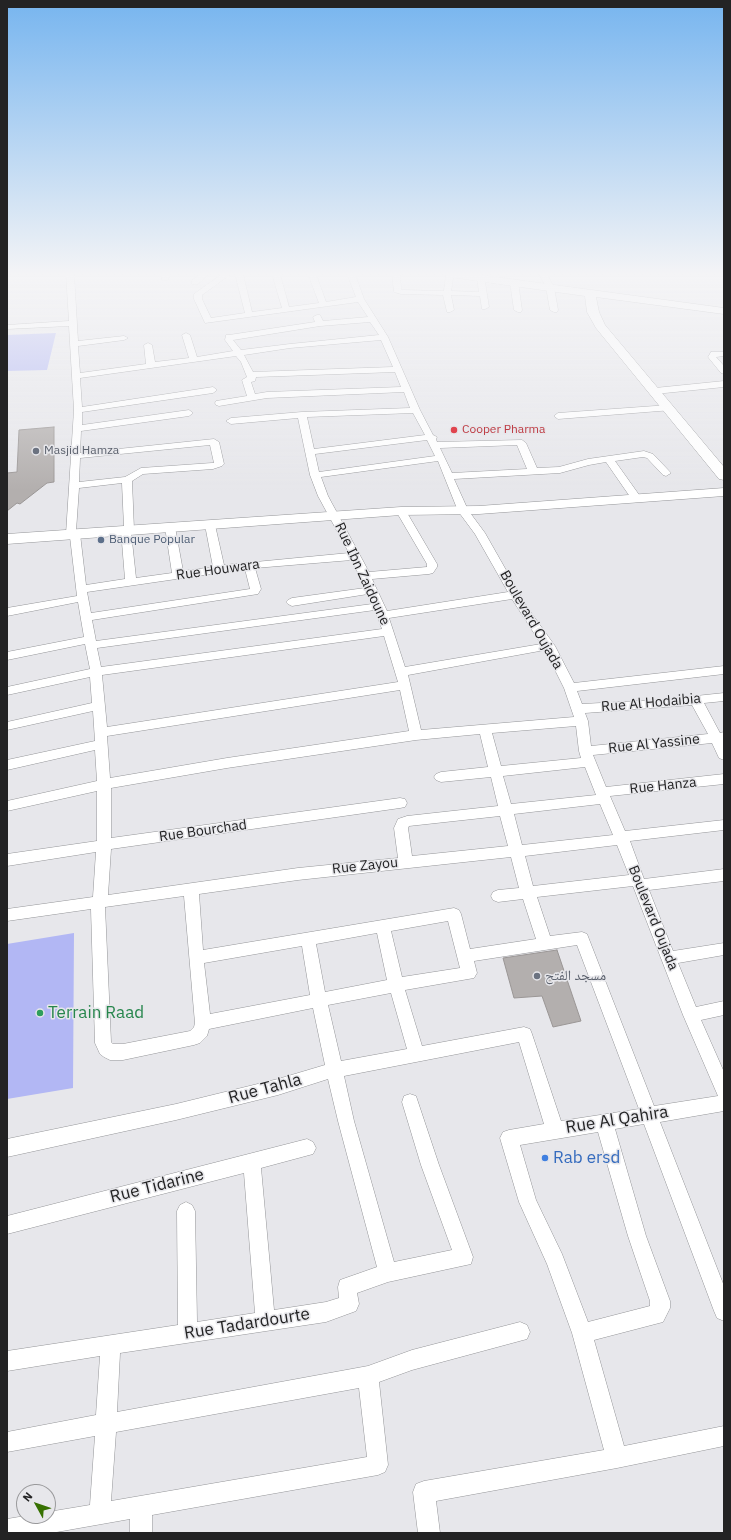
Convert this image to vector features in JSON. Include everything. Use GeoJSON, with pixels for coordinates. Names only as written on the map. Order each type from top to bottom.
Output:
{"type":"FeatureCollection","features":[{"type":"Feature","properties":{"kind":"street"},"geometry":{"type":"LineString","coordinates":[[74,346],[78,410],[76,429],[73,534],[96,672],[101,738],[104,785],[104,844],[99,903],[103,1043],[106,1049],[110,1052],[123,1052],[188,1039],[198,1035],[203,1024],[191,889]]}},
{"type":"Feature","properties":{"kind":"street"},"geometry":{"type":"LineString","coordinates":[[148,346],[151,366]]}},
{"type":"Feature","properties":{"kind":"street"},"geometry":{"type":"LineString","coordinates":[[190,346],[194,360]]}},
{"type":"Feature","properties":{"kind":"street"},"geometry":{"type":"LineString","coordinates":[[233,346],[245,362],[252,379],[246,380],[252,398]]}},
{"type":"Feature","properties":{"kind":"street"},"geometry":{"type":"LineString","coordinates":[[76,376],[290,346]]}},
{"type":"Feature","properties":{"kind":"street","name":"Boulevard Oujada"},"geometry":{"type":"LineString","coordinates":[[388,346],[416,410],[441,458],[463,511],[493,555],[514,595],[549,646],[570,688],[580,715],[587,756],[621,837],[691,1015],[724,1091]]}},
{"type":"Feature","properties":{"kind":"street"},"geometry":{"type":"LineString","coordinates":[[617,346],[670,408],[724,476]]}},
{"type":"Feature","properties":{"kind":"street"},"geometry":{"type":"LineString","coordinates":[[724,354],[714,354],[712,356],[724,371]]}},
{"type":"Feature","properties":{"kind":"street"},"geometry":{"type":"LineString","coordinates":[[250,375],[398,369]]}},
{"type":"Feature","properties":{"kind":"street"},"geometry":{"type":"LineString","coordinates":[[655,391],[724,384]]}},
{"type":"Feature","properties":{"kind":"street"},"geometry":{"type":"LineString","coordinates":[[231,421],[252,398],[274,395],[408,389]]}},
{"type":"Feature","properties":{"kind":"street"},"geometry":{"type":"LineString","coordinates":[[78,410],[213,390]]}},
{"type":"Feature","properties":{"kind":"street"},"geometry":{"type":"LineString","coordinates":[[219,403],[242,410],[302,415],[416,410]]}},
{"type":"Feature","properties":{"kind":"street"},"geometry":{"type":"LineString","coordinates":[[558,416],[670,408]]}},
{"type":"Feature","properties":{"kind":"street"},"geometry":{"type":"LineString","coordinates":[[76,429],[190,412]]}},
{"type":"Feature","properties":{"kind":"street","name":"Rue Ibn Zaidoune"},"geometry":{"type":"LineString","coordinates":[[302,415],[315,474],[323,496],[356,556],[381,610],[389,632],[405,686],[416,735]]}},
{"type":"Feature","properties":{"kind":"street"},"geometry":{"type":"LineString","coordinates":[[310,452],[433,441],[519,442],[522,443],[534,471]]}},
{"type":"Feature","properties":{"kind":"street"},"geometry":{"type":"LineString","coordinates":[[75,485],[126,480],[140,471],[217,465],[219,462],[214,442],[76,456]]}},
{"type":"Feature","properties":{"kind":"street"},"geometry":{"type":"LineString","coordinates":[[449,476],[560,470],[588,462],[648,455],[666,473]]}},
{"type":"Feature","properties":{"kind":"street"},"geometry":{"type":"LineString","coordinates":[[315,474],[441,458]]}},
{"type":"Feature","properties":{"kind":"street"},"geometry":{"type":"LineString","coordinates":[[609,459],[637,499]]}},
{"type":"Feature","properties":{"kind":"street"},"geometry":{"type":"LineString","coordinates":[[126,480],[131,582]]}},
{"type":"Feature","properties":{"kind":"street"},"geometry":{"type":"LineString","coordinates":[[7,539],[401,511],[463,511],[724,492]]}},
{"type":"Feature","properties":{"kind":"street"},"geometry":{"type":"LineString","coordinates":[[365,576],[429,570],[432,567],[432,564],[401,511]]}},
{"type":"Feature","properties":{"kind":"street"},"geometry":{"type":"LineString","coordinates":[[210,524],[220,569]]}},
{"type":"Feature","properties":{"kind":"street"},"geometry":{"type":"LineString","coordinates":[[170,527],[178,575]]}},
{"type":"Feature","properties":{"kind":"street","name":"Rue Houwara"},"geometry":{"type":"LineString","coordinates":[[7,612],[131,582],[249,565],[356,556]]}},
{"type":"Feature","properties":{"kind":"street"},"geometry":{"type":"LineString","coordinates":[[87,617],[254,592],[256,588],[249,565]]}},
{"type":"Feature","properties":{"kind":"street"},"geometry":{"type":"LineString","coordinates":[[292,602],[372,590]]}},
{"type":"Feature","properties":{"kind":"street"},"geometry":{"type":"LineString","coordinates":[[7,656],[91,642],[514,595]]}},
{"type":"Feature","properties":{"kind":"street"},"geometry":{"type":"LineString","coordinates":[[7,691],[96,672],[389,632]]}},
{"type":"Feature","properties":{"kind":"street"},"geometry":{"type":"LineString","coordinates":[[400,672],[549,646]]}},
{"type":"Feature","properties":{"kind":"street"},"geometry":{"type":"LineString","coordinates":[[570,688],[724,670]]}},
{"type":"Feature","properties":{"kind":"street"},"geometry":{"type":"LineString","coordinates":[[7,765],[101,738],[405,686]]}},
{"type":"Feature","properties":{"kind":"street","name":"Rue Al Hodaibia"},"geometry":{"type":"LineString","coordinates":[[7,806],[155,775],[227,763],[416,735],[485,729],[658,704],[724,697]]}},
{"type":"Feature","properties":{"kind":"street"},"geometry":{"type":"LineString","coordinates":[[695,700],[720,737],[724,755]]}},
{"type":"Feature","properties":{"kind":"street"},"geometry":{"type":"LineString","coordinates":[[7,726],[98,706]]}},
{"type":"Feature","properties":{"kind":"street"},"geometry":{"type":"LineString","coordinates":[[485,729],[495,772],[507,810],[528,893],[546,944]]}},
{"type":"Feature","properties":{"kind":"street","name":"Rue Al Yassine"},"geometry":{"type":"LineString","coordinates":[[441,777],[495,772],[587,756],[720,737]]}},
{"type":"Feature","properties":{"kind":"street","name":"Rue Hanza"},"geometry":{"type":"LineString","coordinates":[[406,862],[401,828],[403,823],[430,818],[507,810],[724,779]]}},
{"type":"Feature","properties":{"kind":"street","name":"Rue Bourchad"},"geometry":{"type":"LineString","coordinates":[[7,860],[91,848],[104,844],[400,803]]}},
{"type":"Feature","properties":{"kind":"street","name":"Rue Zayou"},"geometry":{"type":"LineString","coordinates":[[7,915],[298,874],[612,841],[621,837],[724,825]]}},
{"type":"Feature","properties":{"kind":"street"},"geometry":{"type":"LineString","coordinates":[[498,896],[724,875]]}},
{"type":"Feature","properties":{"kind":"street"},"geometry":{"type":"LineString","coordinates":[[196,958],[454,914],[469,973],[396,985],[203,1024]]}},
{"type":"Feature","properties":{"kind":"street"},"geometry":{"type":"LineString","coordinates":[[383,926],[396,985],[416,1053]]}},
{"type":"Feature","properties":{"kind":"street"},"geometry":{"type":"LineString","coordinates":[[464,956],[582,938],[724,1311]]}},
{"type":"Feature","properties":{"kind":"street"},"geometry":{"type":"LineString","coordinates":[[308,940],[334,1070],[368,1204],[388,1273]]}},
{"type":"Feature","properties":{"kind":"street"},"geometry":{"type":"LineString","coordinates":[[669,958],[724,949]]}},
{"type":"Feature","properties":{"kind":"street"},"geometry":{"type":"LineString","coordinates":[[691,1015],[724,1008]]}},
{"type":"Feature","properties":{"kind":"street","name":"Rue Tahla"},"geometry":{"type":"LineString","coordinates":[[7,1148],[176,1112],[278,1087],[334,1070],[416,1053],[524,1034],[555,1130]]}},
{"type":"Feature","properties":{"kind":"street","name":"Rue Tadardourte"},"geometry":{"type":"LineString","coordinates":[[7,1361],[265,1320],[326,1312],[350,1304],[347,1287],[388,1273],[464,1257],[430,1165],[410,1102]]}},
{"type":"Feature","properties":{"kind":"street","name":"Rue Al Qahira"},"geometry":{"type":"LineString","coordinates":[[582,1333],[558,1267],[528,1202],[509,1138],[648,1114],[724,1103]]}},
{"type":"Feature","properties":{"kind":"street"},"geometry":{"type":"LineString","coordinates":[[604,1122],[637,1236],[660,1301],[660,1308],[656,1314],[582,1333],[617,1458]]}},
{"type":"Feature","properties":{"kind":"street","name":"Rue Tidarine"},"geometry":{"type":"LineString","coordinates":[[7,1224],[307,1148]]}},
{"type":"Feature","properties":{"kind":"street"},"geometry":{"type":"LineString","coordinates":[[252,1161],[265,1320]]}},
{"type":"Feature","properties":{"kind":"street"},"geometry":{"type":"LineString","coordinates":[[186,1211],[188,1333]]}},
{"type":"Feature","properties":{"kind":"street"},"geometry":{"type":"LineString","coordinates":[[7,1442],[368,1376],[412,1360],[520,1332]]}},
{"type":"Feature","properties":{"kind":"street"},"geometry":{"type":"LineString","coordinates":[[100,1513],[111,1345]]}},
{"type":"Feature","properties":{"kind":"street"},"geometry":{"type":"LineString","coordinates":[[7,1530],[378,1465],[368,1376]]}},
{"type":"Feature","properties":{"kind":"street"},"geometry":{"type":"LineString","coordinates":[[429,1533],[424,1492],[617,1458],[724,1436]]}},
{"type":"Feature","properties":{"kind":"street"},"geometry":{"type":"LineString","coordinates":[[141,1533],[142,1506]]}},
{"type":"Feature","properties":{"kind":"shaded area"},"geometry":{"type":"Polygon","coordinates":[[[7,346],[53,346],[47,370],[7,371],[7,346]]]}},
{"type":"Feature","properties":{"kind":"shaded area","name":"Terrain Raad"},"geometry":{"type":"Polygon","coordinates":[[[74,933],[73,1088],[7,1099],[7,944],[74,933]]]}},
{"type":"Feature","properties":{"kind":"building","name":"Masjid Hamza"},"geometry":{"type":"Polygon","coordinates":[[[54,427],[54,482],[47,483],[20,504],[17,503],[7,511],[7,473],[17,472],[19,430],[54,427]]]}},
{"type":"Feature","properties":{"kind":"building","name":"مسجد الفتح"},"geometry":{"type":"Polygon","coordinates":[[[557,950],[581,1021],[553,1027],[542,996],[514,998],[503,958],[557,950]]]}},
{"type":"Feature","properties":{"kind":"place","name":"Cooper Pharma"},"geometry":{"type":"Point","coordinates":[454,430]}},
{"type":"Feature","properties":{"kind":"place","name":"Masjid Hamza"},"geometry":{"type":"Point","coordinates":[36,451]}},
{"type":"Feature","properties":{"kind":"place","name":"Banque Popular"},"geometry":{"type":"Point","coordinates":[101,540]}},
{"type":"Feature","properties":{"kind":"place","name":"مسجد الفتح"},"geometry":{"type":"Point","coordinates":[537,976]}},
{"type":"Feature","properties":{"kind":"place","name":"Terrain Raad"},"geometry":{"type":"Point","coordinates":[40,1013]}},
{"type":"Feature","properties":{"kind":"place","name":"Rab ersd"},"geometry":{"type":"Point","coordinates":[545,1158]}}]}
